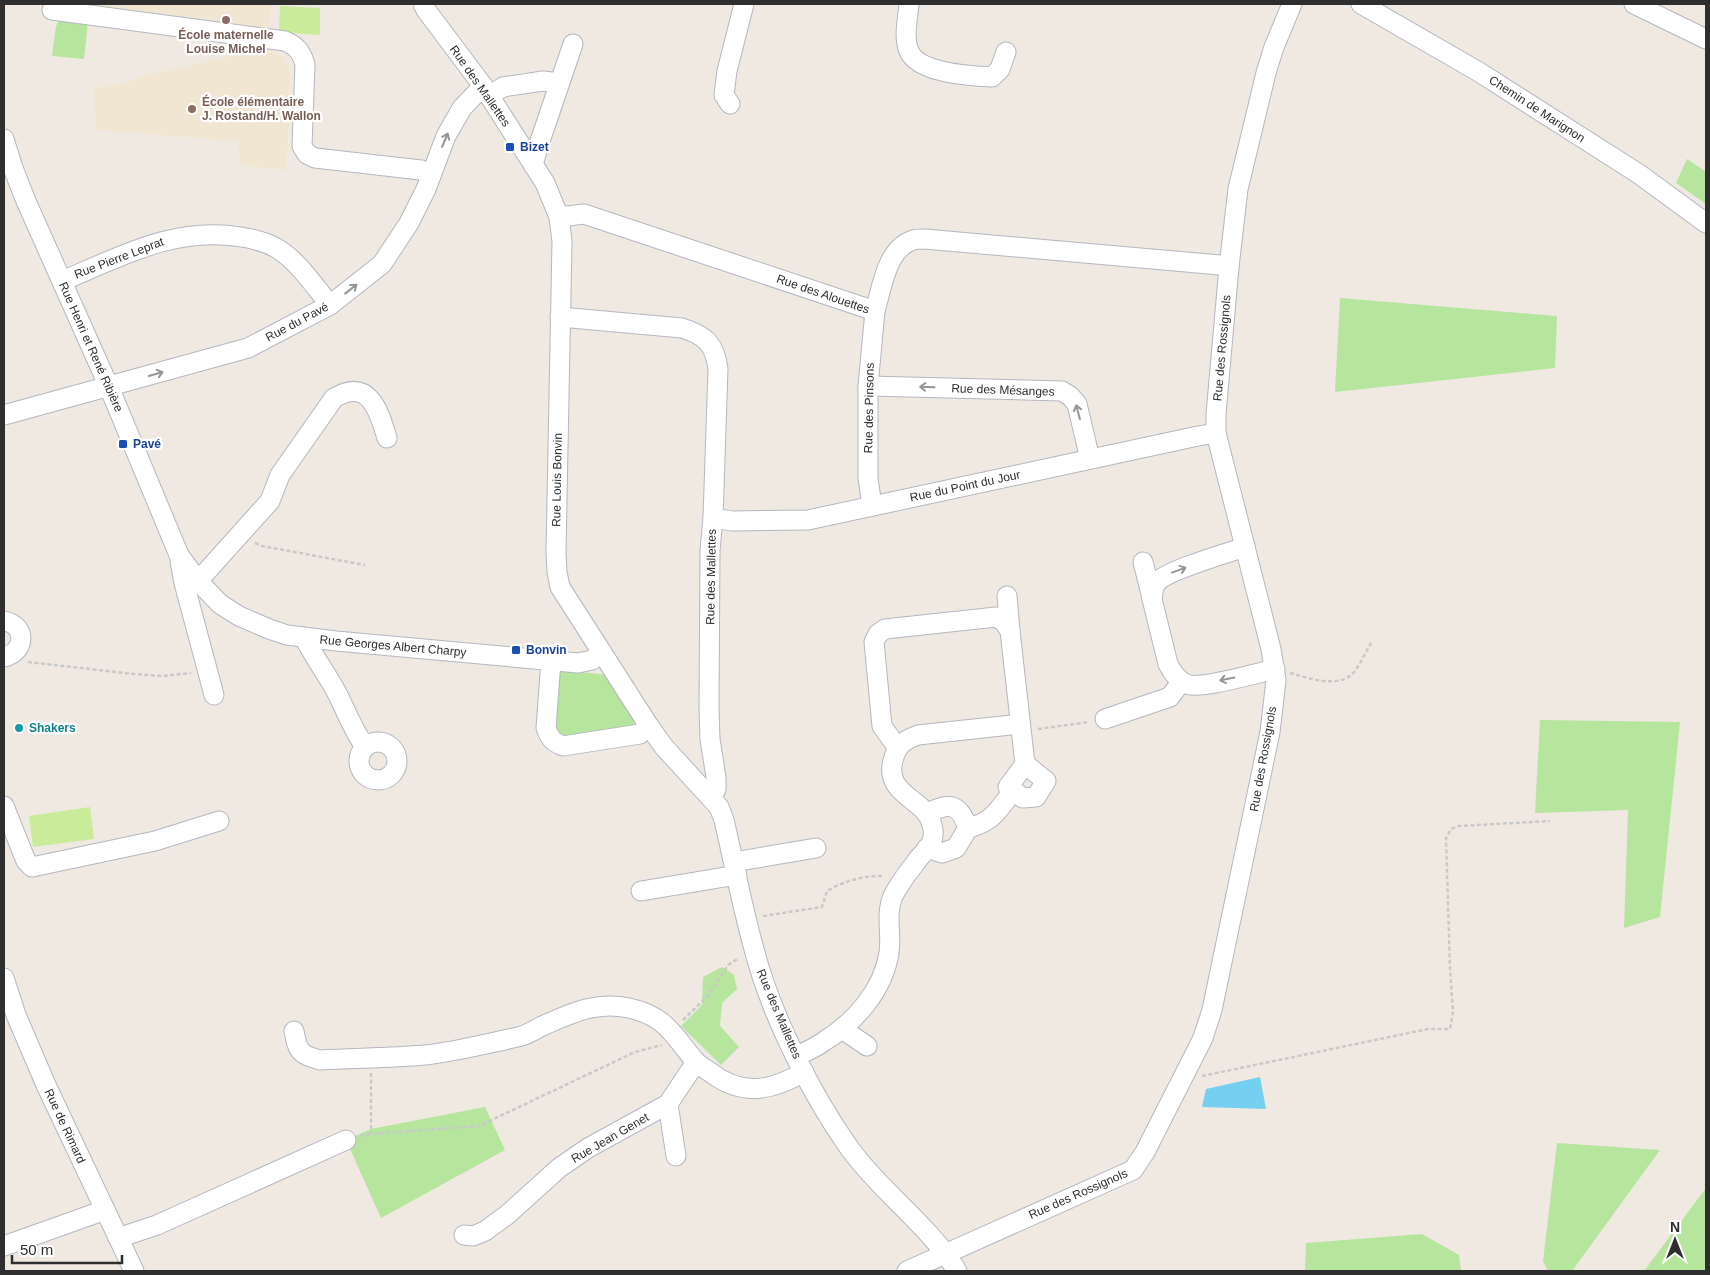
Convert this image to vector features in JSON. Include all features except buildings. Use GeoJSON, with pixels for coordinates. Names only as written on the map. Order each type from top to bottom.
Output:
{"type":"FeatureCollection","features":[{"type":"Feature","properties":{"kind":"street","name":"Rue des Mallettes"},"geometry":{"type":"LineString","coordinates":[[423,4],[486,91],[545,184],[559,217],[562,241],[560,318],[682,328],[696,332],[709,342],[716,354],[718,369],[713,518],[710,550],[709,708],[710,739],[716,777],[716,790],[712,798],[719,807],[724,820],[754,950],[768,993],[800,1064],[831,1120],[852,1151],[882,1186],[946,1253],[956,1271]]}},
{"type":"Feature","properties":{"kind":"street"},"geometry":{"type":"LineString","coordinates":[[730,104],[724,95],[726,79],[744,4]]}},
{"type":"Feature","properties":{"kind":"street"},"geometry":{"type":"LineString","coordinates":[[909,4],[906,37],[909,52],[919,62],[932,68],[970,76],[992,78],[1000,69],[1006,52]]}},
{"type":"Feature","properties":{"kind":"street","name":"Rue des Rossignols"},"geometry":{"type":"LineString","coordinates":[[907,1271],[1132,1170],[1145,1152],[1203,1038],[1216,997],[1270,732],[1276,680],[1275,669],[1216,433],[1216,414],[1238,189],[1266,73],[1274,47],[1292,4]]}},
{"type":"Feature","properties":{"kind":"street","name":"Chemin de Marignon"},"geometry":{"type":"LineString","coordinates":[[1361,4],[1488,77],[1639,174],[1706,223]]}},
{"type":"Feature","properties":{"kind":"street"},"geometry":{"type":"LineString","coordinates":[[1634,4],[1706,39]]}},
{"type":"Feature","properties":{"kind":"street"},"geometry":{"type":"LineString","coordinates":[[52,13],[285,41],[295,45],[302,53],[305,64],[302,146],[307,154],[314,158],[421,170],[431,175]]}},
{"type":"Feature","properties":{"kind":"street"},"geometry":{"type":"LineString","coordinates":[[533,165],[573,44]]}},
{"type":"Feature","properties":{"kind":"street"},"geometry":{"type":"LineString","coordinates":[[486,91],[543,81],[560,83]]}},
{"type":"Feature","properties":{"kind":"street","name":"Rue du Pavé"},"geometry":{"type":"LineString","coordinates":[[4,414],[248,348],[330,305],[382,264],[409,223],[446,136],[462,108],[486,91]]}},
{"type":"Feature","properties":{"kind":"street","name":"Rue Henri et René Ribière"},"geometry":{"type":"LineString","coordinates":[[4,139],[26,202],[109,387],[179,555],[184,583],[214,695]]}},
{"type":"Feature","properties":{"kind":"street","name":"Rue des Alouettes"},"geometry":{"type":"LineString","coordinates":[[559,217],[584,214],[875,311],[889,263],[898,249],[912,240],[925,239],[1229,267]]}},
{"type":"Feature","properties":{"kind":"street","name":"Rue Pierre Leprat"},"geometry":{"type":"LineString","coordinates":[[62,281],[158,242],[191,235],[223,234],[254,239],[280,250],[294,262],[330,305]]}},
{"type":"Feature","properties":{"kind":"street","name":"Rue des Pinsons"},"geometry":{"type":"LineString","coordinates":[[872,506],[868,478],[868,386],[875,311]]}},
{"type":"Feature","properties":{"kind":"street","name":"Rue Louis Bonvin"},"geometry":{"type":"LineString","coordinates":[[560,318],[556,542],[557,572],[560,587],[664,747],[712,798]]}},
{"type":"Feature","properties":{"kind":"street","name":"Rue des Mésanges"},"geometry":{"type":"LineString","coordinates":[[868,386],[1062,391],[1077,404],[1090,459]]}},
{"type":"Feature","properties":{"kind":"street"},"geometry":{"type":"LineString","coordinates":[[198,581],[270,501],[280,475],[334,398],[343,393],[356,393],[366,396],[374,403],[387,438]]}},
{"type":"Feature","properties":{"kind":"street","name":"Rue du Point du Jour"},"geometry":{"type":"LineString","coordinates":[[713,518],[732,520],[808,520],[1216,433]]}},
{"type":"Feature","properties":{"kind":"street"},"geometry":{"type":"LineString","coordinates":[[1152,599],[1153,589],[1158,581],[1171,573],[1245,546]]}},
{"type":"Feature","properties":{"kind":"street","name":"Rue Henri et René Ribière"},"geometry":{"type":"LineString","coordinates":[[179,555],[198,581]]}},
{"type":"Feature","properties":{"kind":"street"},"geometry":{"type":"LineString","coordinates":[[1144,562],[1168,664],[1172,673],[1181,682],[1196,686],[1275,669]]}},
{"type":"Feature","properties":{"kind":"street","name":"Rue Georges Albert Charpy"},"geometry":{"type":"LineString","coordinates":[[198,581],[220,604],[239,616],[287,635],[578,663],[592,660],[602,652]]}},
{"type":"Feature","properties":{"kind":"street"},"geometry":{"type":"LineString","coordinates":[[1007,596],[1025,764],[1008,787],[1023,798],[1036,797],[1046,781],[1025,764]]}},
{"type":"Feature","properties":{"kind":"street"},"geometry":{"type":"LineString","coordinates":[[197,630],[220,604]]}},
{"type":"Feature","properties":{"kind":"street"},"geometry":{"type":"LineString","coordinates":[[897,747],[882,726],[874,642],[878,634],[885,629],[996,617],[1004,622],[1010,631]]}},
{"type":"Feature","properties":{"kind":"street"},"geometry":{"type":"LineString","coordinates":[[4,621],[15,625],[20,632],[21,641],[19,648],[8,656]]}},
{"type":"Feature","properties":{"kind":"street"},"geometry":{"type":"LineString","coordinates":[[304,637],[313,656],[338,694],[353,731],[364,747]]}},
{"type":"Feature","properties":{"kind":"street"},"geometry":{"type":"LineString","coordinates":[[551,661],[546,728],[549,737],[555,743],[564,746],[640,734],[649,726]]}},
{"type":"Feature","properties":{"kind":"street"},"geometry":{"type":"LineString","coordinates":[[1105,719],[1170,697],[1181,682]]}},
{"type":"Feature","properties":{"kind":"street"},"geometry":{"type":"LineString","coordinates":[[294,1031],[298,1049],[305,1056],[320,1060],[371,1058],[427,1054],[521,1036],[575,1011],[607,1006],[628,1008],[649,1014],[676,1036],[696,1062],[731,1085],[749,1089],[771,1088],[794,1079],[800,1064],[822,1043],[858,1014],[875,992],[885,968],[889,952],[888,912],[892,898],[903,878],[931,844],[932,824],[927,813],[901,793],[892,772],[897,747],[905,740],[918,736],[1021,727]]}},
{"type":"Feature","properties":{"kind":"street"},"geometry":{"type":"LineString","coordinates":[[927,848],[942,853],[956,848],[968,828],[982,824],[994,816],[1013,791]]}},
{"type":"Feature","properties":{"kind":"street"},"geometry":{"type":"LineString","coordinates":[[927,813],[945,805],[954,807],[963,814],[968,828]]}},
{"type":"Feature","properties":{"kind":"street"},"geometry":{"type":"LineString","coordinates":[[4,806],[26,862],[32,867],[156,840],[219,821]]}},
{"type":"Feature","properties":{"kind":"street"},"geometry":{"type":"LineString","coordinates":[[641,891],[816,848]]}},
{"type":"Feature","properties":{"kind":"street","name":"Rue de Rimard"},"geometry":{"type":"LineString","coordinates":[[5,984],[46,1085],[134,1271]]}},
{"type":"Feature","properties":{"kind":"street"},"geometry":{"type":"LineString","coordinates":[[842,1028],[866,1046]]}},
{"type":"Feature","properties":{"kind":"street","name":"Rue Jean Genet"},"geometry":{"type":"LineString","coordinates":[[464,1235],[473,1236],[485,1231],[507,1215],[559,1168],[588,1148],[668,1104],[696,1062]]}},
{"type":"Feature","properties":{"kind":"street"},"geometry":{"type":"LineString","coordinates":[[668,1104],[676,1156]]}},
{"type":"Feature","properties":{"kind":"street"},"geometry":{"type":"LineString","coordinates":[[118,1238],[157,1224],[346,1140]]}},
{"type":"Feature","properties":{"kind":"street"},"geometry":{"type":"LineString","coordinates":[[4,1246],[105,1210]]}},
{"type":"Feature","properties":{"kind":"path"},"geometry":{"type":"LineString","coordinates":[[240,535],[262,546],[365,565]]}},
{"type":"Feature","properties":{"kind":"path"},"geometry":{"type":"LineString","coordinates":[[1275,669],[1314,680],[1330,682],[1345,679],[1354,672],[1371,643]]}},
{"type":"Feature","properties":{"kind":"path"},"geometry":{"type":"LineString","coordinates":[[8,656],[28,662],[163,676],[207,669]]}},
{"type":"Feature","properties":{"kind":"path"},"geometry":{"type":"LineString","coordinates":[[1021,727],[1094,722],[1105,719]]}},
{"type":"Feature","properties":{"kind":"path"},"geometry":{"type":"LineString","coordinates":[[1181,1081],[1428,1029],[1450,1029],[1453,1012],[1446,838],[1451,829],[1459,826],[1550,821]]}},
{"type":"Feature","properties":{"kind":"path"},"geometry":{"type":"LineString","coordinates":[[747,918],[822,907],[827,891],[838,884],[872,876],[903,878]]}},
{"type":"Feature","properties":{"kind":"path"},"geometry":{"type":"LineString","coordinates":[[346,1140],[371,1134],[479,1126],[635,1052],[676,1036],[709,995],[728,965],[754,950]]}},
{"type":"Feature","properties":{"kind":"path"},"geometry":{"type":"LineString","coordinates":[[371,1058],[371,1134]]}},
{"type":"Feature","properties":{"kind":"shaded area","name":"École maternelle Louise Michel"},"geometry":{"type":"Polygon","coordinates":[[[98,4],[272,4],[268,30],[96,11],[98,4]]]}},
{"type":"Feature","properties":{"kind":"shaded area","name":"École élémentaire J. Rostand/H. Wallon"},"geometry":{"type":"Polygon","coordinates":[[[259,50],[274,50],[284,58],[291,75],[286,170],[241,165],[238,141],[96,130],[94,88],[125,84],[143,76],[259,50]]]}},
{"type":"Feature","properties":{"kind":"green space"},"geometry":{"type":"Polygon","coordinates":[[[280,6],[320,8],[320,35],[279,32],[280,6]]]}},
{"type":"Feature","properties":{"kind":"green space"},"geometry":{"type":"Polygon","coordinates":[[[59,21],[88,22],[84,59],[52,56],[56,26],[59,21]]]}},
{"type":"Feature","properties":{"kind":"green space"},"geometry":{"type":"Polygon","coordinates":[[[1687,159],[1706,172],[1706,204],[1676,183],[1687,159]]]}},
{"type":"Feature","properties":{"kind":"green space"},"geometry":{"type":"Polygon","coordinates":[[[1340,298],[1557,316],[1555,368],[1335,392],[1340,298]]]}},
{"type":"Feature","properties":{"kind":"green space"},"geometry":{"type":"Polygon","coordinates":[[[562,670],[608,675],[635,718],[631,728],[564,739],[553,728],[557,676],[562,670]]]}},
{"type":"Feature","properties":{"kind":"green space"},"geometry":{"type":"Polygon","coordinates":[[[1540,720],[1680,722],[1660,917],[1624,928],[1628,810],[1535,813],[1540,720]]]}},
{"type":"Feature","properties":{"kind":"green space"},"geometry":{"type":"Polygon","coordinates":[[[90,807],[94,839],[33,847],[29,816],[90,807]]]}},
{"type":"Feature","properties":{"kind":"green space"},"geometry":{"type":"Polygon","coordinates":[[[722,967],[734,975],[737,989],[722,1003],[720,1026],[739,1047],[721,1065],[681,1026],[702,1005],[703,977],[722,967]]]}},
{"type":"Feature","properties":{"kind":"green space"},"geometry":{"type":"Polygon","coordinates":[[[485,1107],[505,1150],[381,1218],[346,1140],[371,1129],[485,1107]]]}},
{"type":"Feature","properties":{"kind":"green space"},"geometry":{"type":"Polygon","coordinates":[[[1557,1143],[1660,1150],[1572,1271],[1548,1271],[1543,1261],[1557,1143]]]}},
{"type":"Feature","properties":{"kind":"green space"},"geometry":{"type":"Polygon","coordinates":[[[1706,1188],[1706,1271],[1644,1271],[1706,1188]]]}},
{"type":"Feature","properties":{"kind":"green space"},"geometry":{"type":"Polygon","coordinates":[[[1422,1234],[1459,1255],[1461,1271],[1305,1271],[1306,1243],[1422,1234]]]}},
{"type":"Feature","properties":{"kind":"water"},"geometry":{"type":"Polygon","coordinates":[[[1260,1077],[1266,1109],[1202,1107],[1206,1089],[1260,1077]]]}},
{"type":"Feature","properties":{"kind":"place","name":"École maternelle Louise Michel"},"geometry":{"type":"Point","coordinates":[226,20]}},
{"type":"Feature","properties":{"kind":"place","name":"École élémentaire J. Rostand/H. Wallon"},"geometry":{"type":"Point","coordinates":[192,109]}},
{"type":"Feature","properties":{"kind":"place","name":"Bizet"},"geometry":{"type":"Point","coordinates":[510,147]}},
{"type":"Feature","properties":{"kind":"place","name":"Pavé"},"geometry":{"type":"Point","coordinates":[123,444]}},
{"type":"Feature","properties":{"kind":"place","name":"Bonvin"},"geometry":{"type":"Point","coordinates":[516,650]}},
{"type":"Feature","properties":{"kind":"place","name":"Shakers"},"geometry":{"type":"Point","coordinates":[19,728]}}]}
